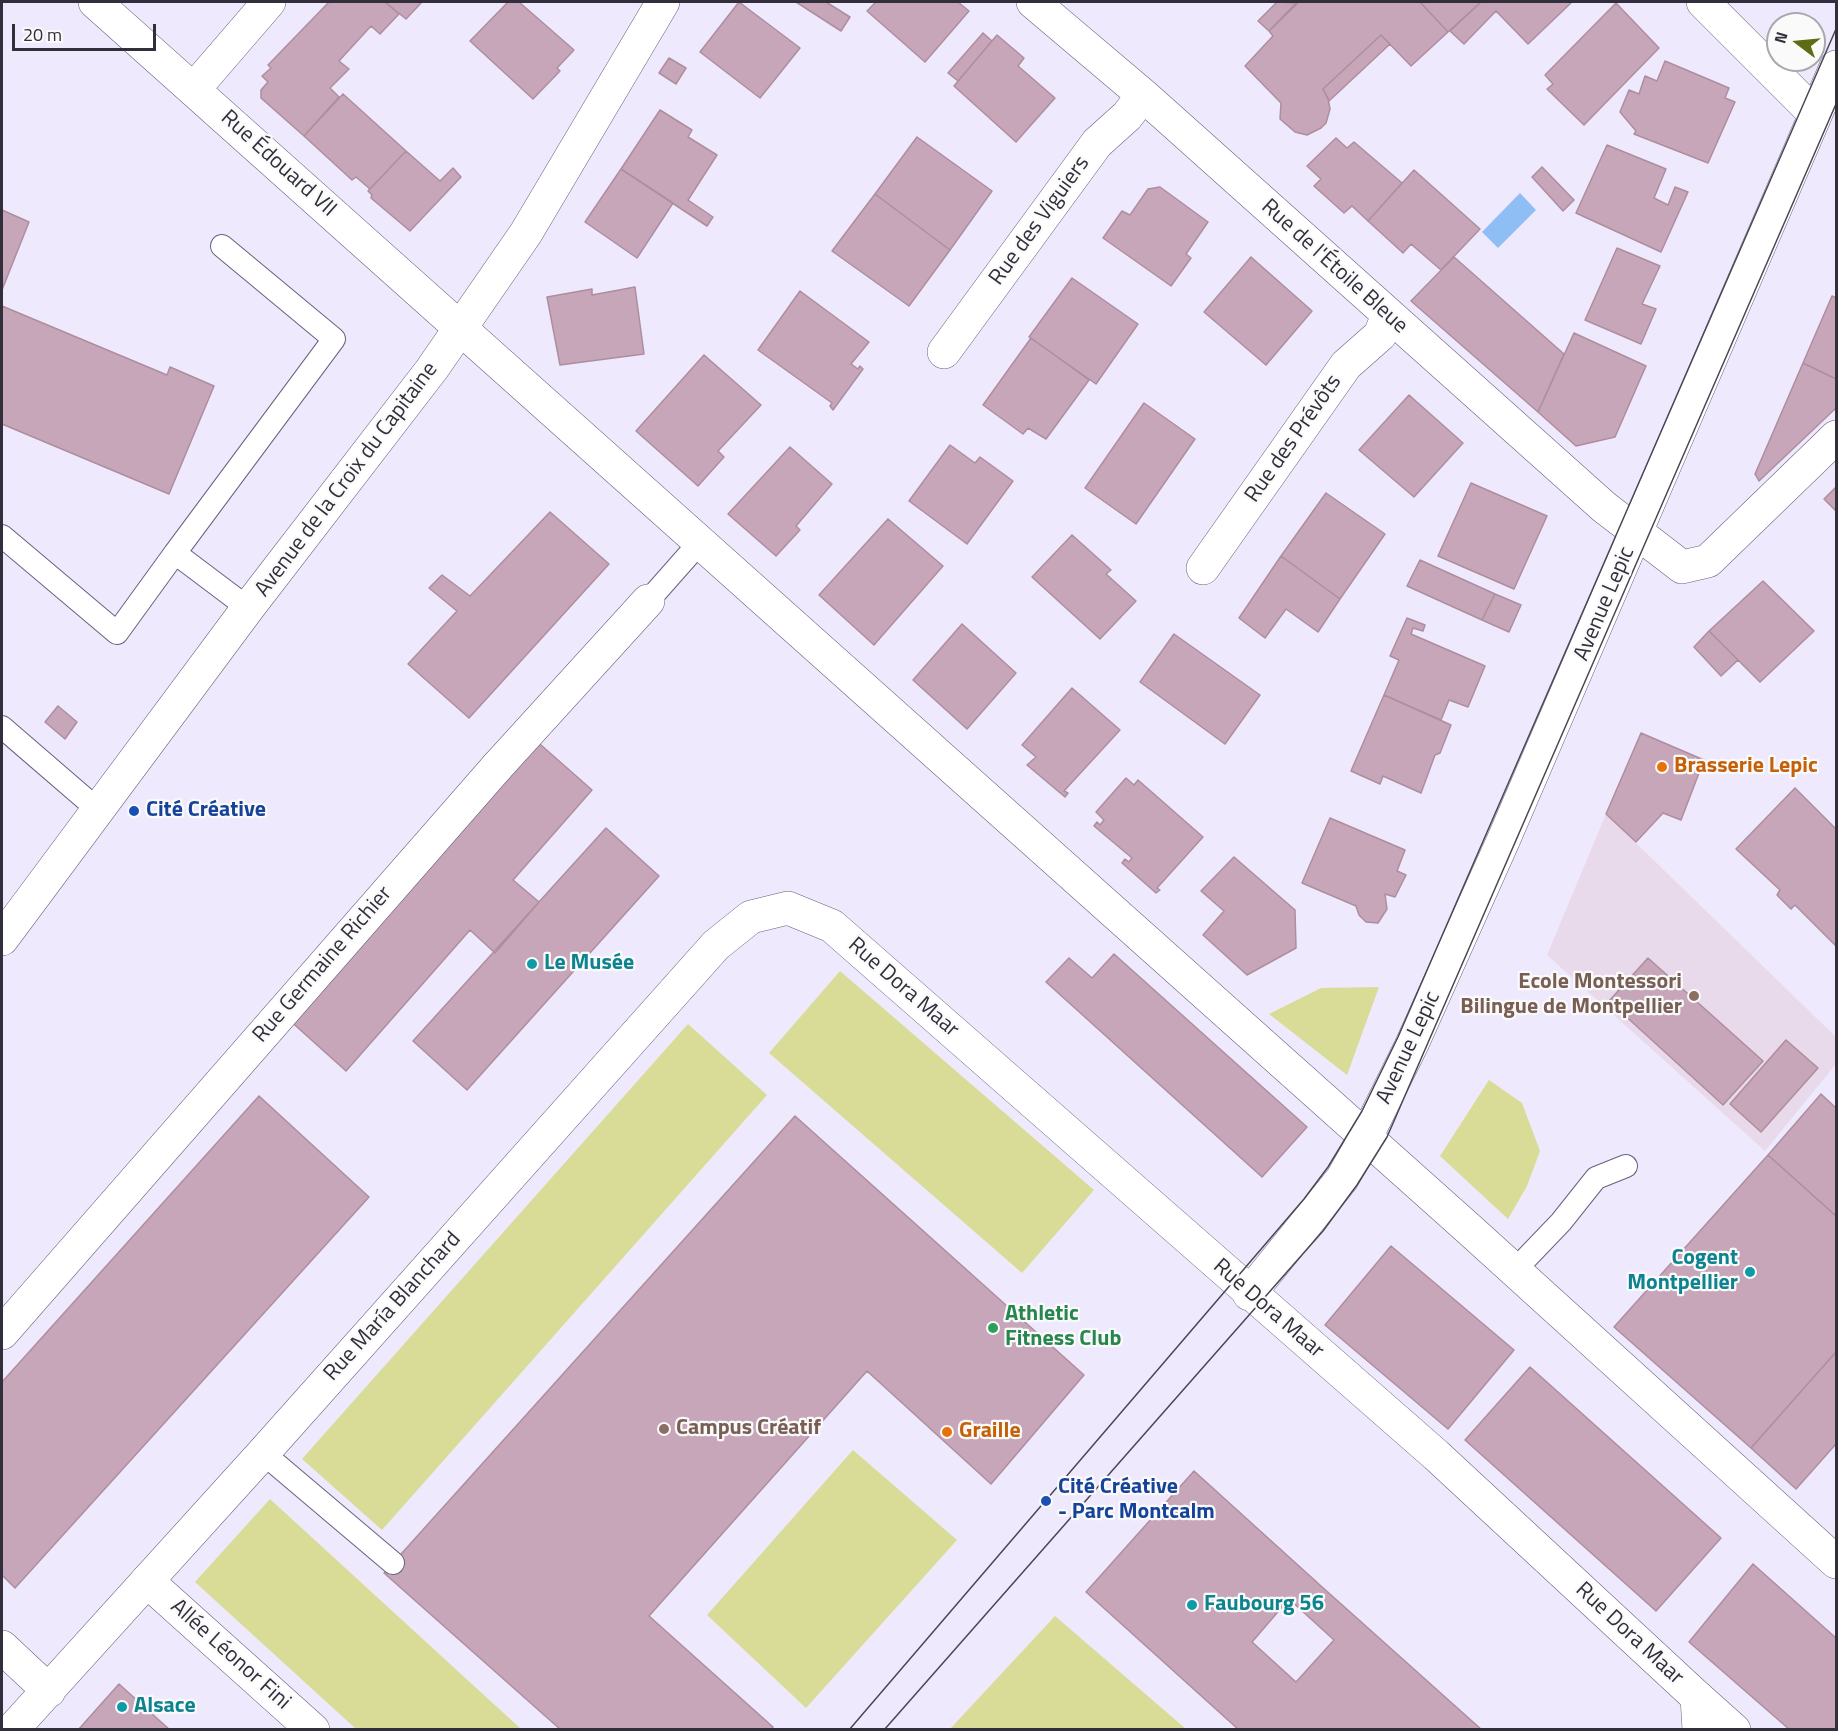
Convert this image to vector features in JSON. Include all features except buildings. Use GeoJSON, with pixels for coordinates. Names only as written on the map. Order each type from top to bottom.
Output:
{"type":"FeatureCollection","features":[{"type":"Feature","properties":{"kind":"street","name":"Rue Édouard VII"},"geometry":{"type":"LineString","coordinates":[[95,2],[462,327],[1515,1270],[1836,1562]]}},
{"type":"Feature","properties":{"kind":"street"},"geometry":{"type":"LineString","coordinates":[[194,89],[269,2]]}},
{"type":"Feature","properties":{"kind":"street","name":"Avenue de la Croix du Capitaine"},"geometry":{"type":"LineString","coordinates":[[2,939],[248,608],[402,409],[462,327],[526,233],[663,2]]}},
{"type":"Feature","properties":{"kind":"street","name":"Rue de l'Étoile Bleue"},"geometry":{"type":"LineString","coordinates":[[1034,2],[1143,95],[1635,532],[1682,567],[1708,561],[1836,437]]}},
{"type":"Feature","properties":{"kind":"street"},"geometry":{"type":"LineString","coordinates":[[1703,2],[1815,114]]}},
{"type":"Feature","properties":{"kind":"street","name":"Avenue Lepic"},"geometry":{"type":"LineString","coordinates":[[1250,1294],[1342,1179],[1366,1137],[1412,1044],[1503,841],[1836,67]]}},
{"type":"Feature","properties":{"kind":"street","name":"Rue des Viguiers"},"geometry":{"type":"LineString","coordinates":[[944,352],[1097,143],[1127,116],[1143,95]]}},
{"type":"Feature","properties":{"kind":"street","name":"Rue des Prévôts"},"geometry":{"type":"LineString","coordinates":[[1203,568],[1346,365],[1380,335],[1388,315]]}},
{"type":"Feature","properties":{"kind":"street","name":"Rue Germaine Richier"},"geometry":{"type":"LineString","coordinates":[[2,1333],[496,768],[648,601]]}},
{"type":"Feature","properties":{"kind":"street","name":"Rue Dora Maar"},"geometry":{"type":"LineString","coordinates":[[788,908],[832,926],[1436,1455],[1734,1730]]}},
{"type":"Feature","properties":{"kind":"street","name":"Rue María Blanchard"},"geometry":{"type":"LineString","coordinates":[[12,1730],[263,1453],[716,945],[751,917],[788,908]]}},
{"type":"Feature","properties":{"kind":"street","name":"Allée Léonor Fini"},"geometry":{"type":"LineString","coordinates":[[147,1581],[313,1730]]}},
{"type":"Feature","properties":{"kind":"street"},"geometry":{"type":"LineString","coordinates":[[2,1647],[49,1691]]}},
{"type":"Feature","properties":{"kind":"street"},"geometry":{"type":"LineString","coordinates":[[1697,1697],[1699,1730]]}},
{"type":"Feature","properties":{"kind":"lane"},"geometry":{"type":"LineString","coordinates":[[2,536],[117,633],[334,339],[222,246]]}},
{"type":"Feature","properties":{"kind":"lane"},"geometry":{"type":"LineString","coordinates":[[648,601],[701,541]]}},
{"type":"Feature","properties":{"kind":"lane"},"geometry":{"type":"LineString","coordinates":[[175,553],[248,608]]}},
{"type":"Feature","properties":{"kind":"lane"},"geometry":{"type":"LineString","coordinates":[[2,727],[97,809]]}},
{"type":"Feature","properties":{"kind":"lane"},"geometry":{"type":"LineString","coordinates":[[1515,1270],[1561,1222],[1596,1178],[1626,1166]]}},
{"type":"Feature","properties":{"kind":"lane"},"geometry":{"type":"LineString","coordinates":[[263,1453],[393,1563]]}},
{"type":"Feature","properties":{"kind":"shaded area","name":"Ecole Montessori Bilingue de Montpellier"},"geometry":{"type":"Polygon","coordinates":[[[1606,814],[1836,1037],[1836,1064],[1765,1151],[1547,955],[1606,814]]]}},
{"type":"Feature","properties":{"kind":"green space"},"geometry":{"type":"Polygon","coordinates":[[[840,971],[1094,1190],[1022,1273],[769,1053],[840,971]]]}},
{"type":"Feature","properties":{"kind":"green space"},"geometry":{"type":"Polygon","coordinates":[[[1379,987],[1347,1075],[1269,1014],[1321,988],[1379,987]]]}},
{"type":"Feature","properties":{"kind":"green space"},"geometry":{"type":"Polygon","coordinates":[[[688,1024],[767,1095],[382,1530],[302,1459],[688,1024]]]}},
{"type":"Feature","properties":{"kind":"green space"},"geometry":{"type":"Polygon","coordinates":[[[1489,1080],[1522,1103],[1540,1151],[1527,1186],[1508,1219],[1440,1156],[1489,1080]]]}},
{"type":"Feature","properties":{"kind":"green space"},"geometry":{"type":"Polygon","coordinates":[[[853,1450],[957,1540],[806,1708],[707,1615],[853,1450]]]}},
{"type":"Feature","properties":{"kind":"green space"},"geometry":{"type":"Polygon","coordinates":[[[270,1499],[521,1729],[356,1729],[195,1582],[270,1499]]]}},
{"type":"Feature","properties":{"kind":"green space"},"geometry":{"type":"Polygon","coordinates":[[[1055,1616],[1186,1729],[950,1729],[1055,1616]]]}},
{"type":"Feature","properties":{"kind":"water"},"geometry":{"type":"Polygon","coordinates":[[[1520,193],[1536,210],[1498,248],[1482,232],[1520,193]]]}},
{"type":"Feature","properties":{"kind":"tram line"},"geometry":{"type":"LineString","coordinates":[[849,1730],[1304,1199],[1328,1167],[1362,1111],[1398,1037],[1836,29]]}},
{"type":"Feature","properties":{"kind":"tram line"},"geometry":{"type":"LineString","coordinates":[[884,1730],[1323,1231],[1357,1185],[1387,1137],[1836,104]]}},
{"type":"Feature","properties":{"kind":"place","name":"Brasserie Lepic"},"geometry":{"type":"Point","coordinates":[1662,767]}},
{"type":"Feature","properties":{"kind":"place","name":"Cité Créative"},"geometry":{"type":"Point","coordinates":[134,811]}},
{"type":"Feature","properties":{"kind":"place","name":"Le Musée"},"geometry":{"type":"Point","coordinates":[532,964]}},
{"type":"Feature","properties":{"kind":"place","name":"Ecole Montessori Bilingue de Montpellier"},"geometry":{"type":"Point","coordinates":[1694,996]}},
{"type":"Feature","properties":{"kind":"place","name":"Cogent Montpellier"},"geometry":{"type":"Point","coordinates":[1750,1272]}},
{"type":"Feature","properties":{"kind":"place","name":"Athletic Fitness Club"},"geometry":{"type":"Point","coordinates":[993,1328]}},
{"type":"Feature","properties":{"kind":"place","name":"Campus Créatif"},"geometry":{"type":"Point","coordinates":[664,1429]}},
{"type":"Feature","properties":{"kind":"place","name":"Graille"},"geometry":{"type":"Point","coordinates":[947,1432]}},
{"type":"Feature","properties":{"kind":"place","name":"Cité Créative - Parc Montcalm"},"geometry":{"type":"Point","coordinates":[1046,1501]}},
{"type":"Feature","properties":{"kind":"place","name":"Faubourg 56"},"geometry":{"type":"Point","coordinates":[1192,1605]}},
{"type":"Feature","properties":{"kind":"place","name":"Alsace"},"geometry":{"type":"Point","coordinates":[122,1707]}}]}
